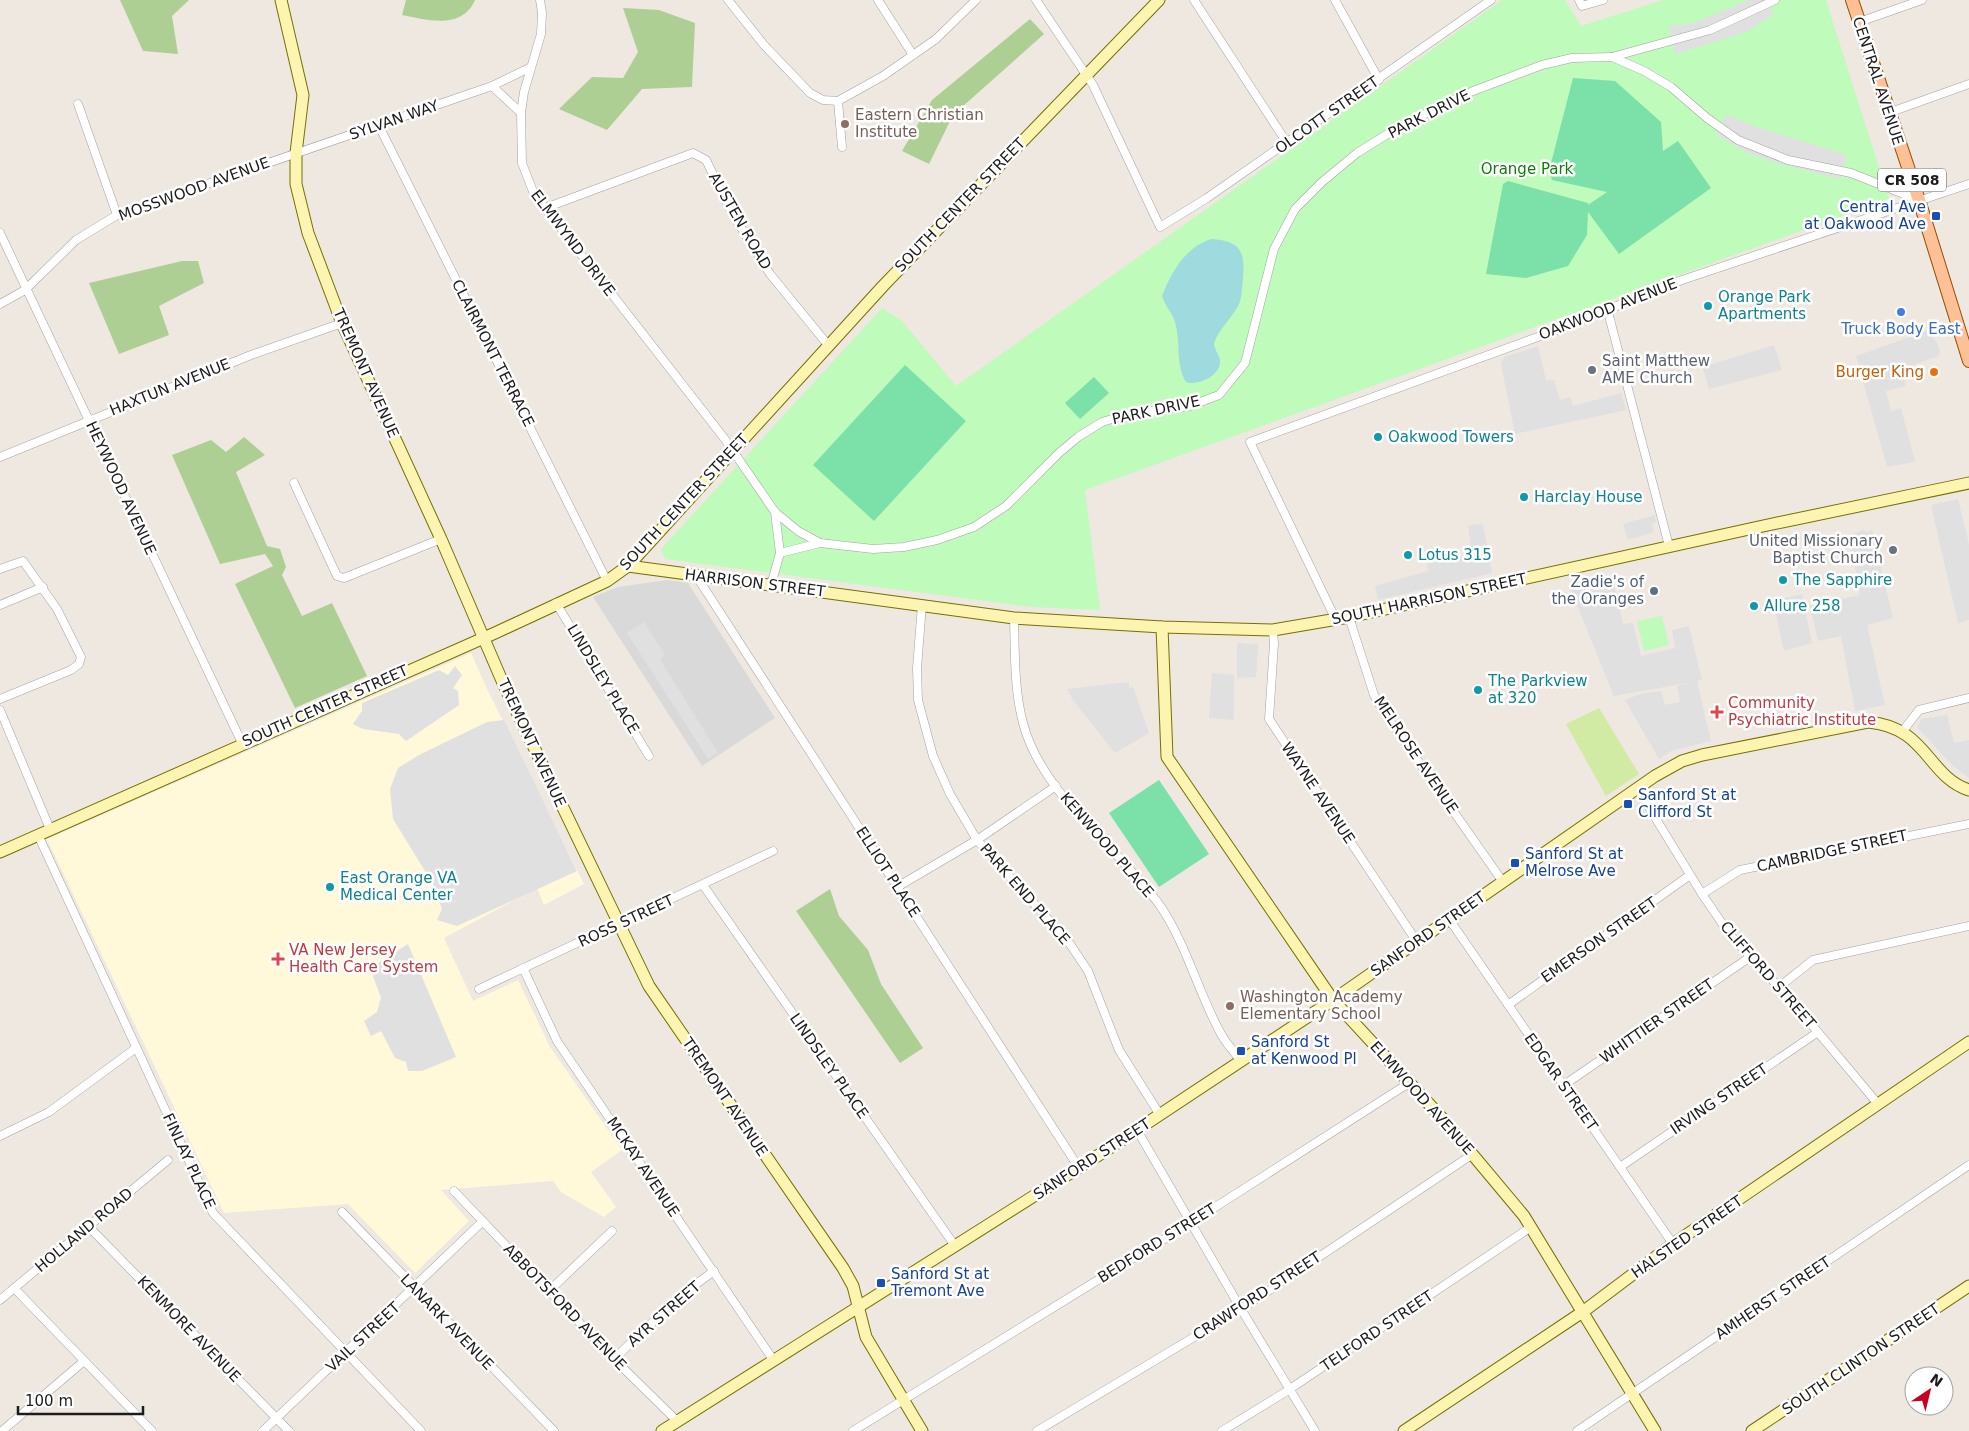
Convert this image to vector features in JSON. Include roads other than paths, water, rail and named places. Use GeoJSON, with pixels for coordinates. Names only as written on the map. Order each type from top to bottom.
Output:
{"type":"FeatureCollection","features":[{"type":"Feature","properties":{"kind":"main road","name":"TREMONT AVENUE"},"geometry":{"type":"LineString","coordinates":[[281,0],[303,95],[296,152],[296,184],[300,207],[342,322],[441,539],[483,637],[618,926],[649,986],[843,1268],[853,1286],[866,1337],[922,1431]]}},
{"type":"Feature","properties":{"kind":"main road","name":"SOUTH CENTER STREET"},"geometry":{"type":"LineString","coordinates":[[0,852],[607,581],[628,566],[828,345],[950,215],[1159,0]]}},
{"type":"Feature","properties":{"kind":"main road","name":"CENTRAL AVENUE"},"geometry":{"type":"LineString","coordinates":[[1852,0],[1888,113],[1919,200],[1969,361]]}},
{"type":"Feature","properties":{"kind":"main road","name":"SOUTH HARRISON STREET"},"geometry":{"type":"LineString","coordinates":[[882,600],[1014,618],[1162,627],[1273,630],[1336,620],[1669,546],[1969,483]]}},
{"type":"Feature","properties":{"kind":"main road","name":"HARRISON STREET"},"geometry":{"type":"LineString","coordinates":[[628,566],[697,577],[882,600]]}},
{"type":"Feature","properties":{"kind":"main road","name":"ELMWOOD AVENUE"},"geometry":{"type":"LineString","coordinates":[[1162,627],[1167,757],[1333,1000],[1473,1154],[1531,1228],[1584,1311],[1655,1431]]}},
{"type":"Feature","properties":{"kind":"main road","name":"SANFORD STREET"},"geometry":{"type":"LineString","coordinates":[[662,1431],[1160,1115],[1333,1000],[1637,788],[1673,766],[1702,755],[1868,722],[1883,724],[1902,732],[1928,754],[1948,778],[1969,790]]}},
{"type":"Feature","properties":{"kind":"main road","name":"HALSTED STREET"},"geometry":{"type":"LineString","coordinates":[[1404,1431],[1584,1311],[1673,1244],[1969,1042]]}},
{"type":"Feature","properties":{"kind":"main road","name":"SOUTH CLINTON STREET"},"geometry":{"type":"LineString","coordinates":[[1752,1431],[1969,1286]]}},
{"type":"Feature","properties":{"kind":"street","name":"ELMWYND DRIVE"},"geometry":{"type":"LineString","coordinates":[[540,0],[542,13],[541,34],[531,67],[521,113],[522,164],[534,194],[732,450]]}},
{"type":"Feature","properties":{"kind":"street"},"geometry":{"type":"LineString","coordinates":[[728,0],[764,45],[810,93],[823,100],[838,101],[857,92],[913,56],[936,39],[976,0]]}},
{"type":"Feature","properties":{"kind":"street"},"geometry":{"type":"LineString","coordinates":[[878,0],[913,56]]}},
{"type":"Feature","properties":{"kind":"street"},"geometry":{"type":"LineString","coordinates":[[1036,0],[1086,76]]}},
{"type":"Feature","properties":{"kind":"street"},"geometry":{"type":"LineString","coordinates":[[1194,0],[1287,142]]}},
{"type":"Feature","properties":{"kind":"street"},"geometry":{"type":"LineString","coordinates":[[1335,0],[1378,80]]}},
{"type":"Feature","properties":{"kind":"street","name":"OLCOTT STREET"},"geometry":{"type":"LineString","coordinates":[[1086,76],[1093,85],[1160,227],[1207,198],[1491,0]]}},
{"type":"Feature","properties":{"kind":"street"},"geometry":{"type":"LineString","coordinates":[[1580,3],[1603,0]]}},
{"type":"Feature","properties":{"kind":"street","name":"PARK DRIVE"},"geometry":{"type":"LineString","coordinates":[[732,450],[775,512],[798,531],[820,542],[873,549],[904,547],[937,540],[974,527],[1006,506],[1066,448],[1102,422],[1129,414],[1190,406],[1219,395],[1244,363],[1274,249],[1295,209],[1322,182],[1358,153],[1402,125],[1473,91],[1542,65],[1572,58],[1612,57],[1710,30],[1775,0]]}},
{"type":"Feature","properties":{"kind":"street"},"geometry":{"type":"LineString","coordinates":[[1859,22],[1922,0]]}},
{"type":"Feature","properties":{"kind":"street","name":"PARK DRIVE"},"geometry":{"type":"LineString","coordinates":[[1612,57],[1644,71],[1671,87],[1707,118],[1738,140],[1788,160],[1851,173],[1919,200]]}},
{"type":"Feature","properties":{"kind":"street","name":"SYLVAN WAY"},"geometry":{"type":"LineString","coordinates":[[296,152],[379,126],[492,86],[531,67]]}},
{"type":"Feature","properties":{"kind":"street"},"geometry":{"type":"LineString","coordinates":[[1888,113],[1969,84]]}},
{"type":"Feature","properties":{"kind":"street"},"geometry":{"type":"LineString","coordinates":[[492,86],[521,113]]}},
{"type":"Feature","properties":{"kind":"street"},"geometry":{"type":"LineString","coordinates":[[838,101],[842,147]]}},
{"type":"Feature","properties":{"kind":"street"},"geometry":{"type":"LineString","coordinates":[[78,104],[117,215]]}},
{"type":"Feature","properties":{"kind":"street","name":"CLAIRMONT TERRACE"},"geometry":{"type":"LineString","coordinates":[[379,126],[607,581]]}},
{"type":"Feature","properties":{"kind":"street","name":"MOSSWOOD AVENUE"},"geometry":{"type":"LineString","coordinates":[[0,304],[25,290],[76,240],[117,215],[296,152]]}},
{"type":"Feature","properties":{"kind":"street","name":"AUSTEN ROAD"},"geometry":{"type":"LineString","coordinates":[[545,208],[693,153],[706,160],[732,213],[774,280],[828,345]]}},
{"type":"Feature","properties":{"kind":"street","name":"OAKWOOD AVENUE"},"geometry":{"type":"LineString","coordinates":[[1336,620],[1250,442],[1546,334],[1607,308],[1969,184]]}},
{"type":"Feature","properties":{"kind":"street","name":"HEYWOOD AVENUE"},"geometry":{"type":"LineString","coordinates":[[0,233],[25,290],[242,743]]}},
{"type":"Feature","properties":{"kind":"street"},"geometry":{"type":"LineString","coordinates":[[1607,308],[1669,546]]}},
{"type":"Feature","properties":{"kind":"street","name":"HAXTUN AVENUE"},"geometry":{"type":"LineString","coordinates":[[0,457],[251,355],[342,322]]}},
{"type":"Feature","properties":{"kind":"street"},"geometry":{"type":"LineString","coordinates":[[294,483],[337,576],[344,578],[441,539]]}},
{"type":"Feature","properties":{"kind":"street"},"geometry":{"type":"LineString","coordinates":[[771,585],[780,553],[775,512]]}},
{"type":"Feature","properties":{"kind":"street"},"geometry":{"type":"LineString","coordinates":[[780,553],[820,542]]}},
{"type":"Feature","properties":{"kind":"street"},"geometry":{"type":"LineString","coordinates":[[0,569],[23,561],[57,609],[81,657],[79,664],[71,670],[0,699]]}},
{"type":"Feature","properties":{"kind":"street","name":"ELLIOT PLACE"},"geometry":{"type":"LineString","coordinates":[[697,577],[1079,1168]]}},
{"type":"Feature","properties":{"kind":"street"},"geometry":{"type":"LineString","coordinates":[[0,605],[43,587]]}},
{"type":"Feature","properties":{"kind":"street","name":"LINDSLEY PLACE"},"geometry":{"type":"LineString","coordinates":[[556,604],[649,756]]}},
{"type":"Feature","properties":{"kind":"street","name":"PARK END PLACE"},"geometry":{"type":"LineString","coordinates":[[922,605],[917,668],[918,700],[933,756],[950,794],[977,840],[1070,944],[1088,971],[1120,1050],[1160,1115]]}},
{"type":"Feature","properties":{"kind":"street","name":"MELROSE AVENUE"},"geometry":{"type":"LineString","coordinates":[[1349,617],[1374,694],[1383,711],[1503,882]]}},
{"type":"Feature","properties":{"kind":"street","name":"KENWOOD PLACE"},"geometry":{"type":"LineString","coordinates":[[1014,618],[1015,683],[1023,725],[1038,760],[1056,786],[1160,906],[1180,939],[1221,1035],[1241,1061]]}},
{"type":"Feature","properties":{"kind":"street","name":"WAYNE AVENUE"},"geometry":{"type":"LineString","coordinates":[[1273,630],[1274,644],[1269,720],[1416,942]]}},
{"type":"Feature","properties":{"kind":"street"},"geometry":{"type":"LineString","coordinates":[[1902,732],[1919,710],[1969,698]]}},
{"type":"Feature","properties":{"kind":"street"},"geometry":{"type":"LineString","coordinates":[[0,710],[50,830]]}},
{"type":"Feature","properties":{"kind":"street"},"geometry":{"type":"LineString","coordinates":[[898,887],[977,840],[1056,786]]}},
{"type":"Feature","properties":{"kind":"street","name":"CLIFFORD STREET"},"geometry":{"type":"LineString","coordinates":[[1637,788],[1702,894],[1730,935],[1779,987],[1878,1104]]}},
{"type":"Feature","properties":{"kind":"street","name":"CAMBRIDGE STREET"},"geometry":{"type":"LineString","coordinates":[[1702,894],[1740,870],[1969,824]]}},
{"type":"Feature","properties":{"kind":"street","name":"FINLAY PLACE"},"geometry":{"type":"LineString","coordinates":[[38,835],[213,1213],[421,1431]]}},
{"type":"Feature","properties":{"kind":"street","name":"ROSS STREET"},"geometry":{"type":"LineString","coordinates":[[480,989],[618,926],[773,851]]}},
{"type":"Feature","properties":{"kind":"street","name":"EMERSON STREET"},"geometry":{"type":"LineString","coordinates":[[1508,1005],[1690,875]]}},
{"type":"Feature","properties":{"kind":"street","name":"LINDSLEY PLACE"},"geometry":{"type":"LineString","coordinates":[[703,885],[955,1246]]}},
{"type":"Feature","properties":{"kind":"street","name":"EDGAR STREET"},"geometry":{"type":"LineString","coordinates":[[1449,920],[1673,1244]]}},
{"type":"Feature","properties":{"kind":"street"},"geometry":{"type":"LineString","coordinates":[[1779,987],[1813,960],[1969,926]]}},
{"type":"Feature","properties":{"kind":"street","name":"WHITTIER STREET"},"geometry":{"type":"LineString","coordinates":[[1564,1085],[1750,957]]}},
{"type":"Feature","properties":{"kind":"street","name":"MCKAY AVENUE"},"geometry":{"type":"LineString","coordinates":[[523,968],[557,1041],[774,1361]]}},
{"type":"Feature","properties":{"kind":"street","name":"IRVING STREET"},"geometry":{"type":"LineString","coordinates":[[1620,1167],[1818,1032]]}},
{"type":"Feature","properties":{"kind":"street"},"geometry":{"type":"LineString","coordinates":[[0,1136],[50,1112],[136,1048]]}},
{"type":"Feature","properties":{"kind":"street","name":"BEDFORD STREET"},"geometry":{"type":"LineString","coordinates":[[853,1431],[1192,1222],[1409,1082]]}},
{"type":"Feature","properties":{"kind":"street"},"geometry":{"type":"LineString","coordinates":[[1137,1130],[1192,1222],[1240,1309],[1315,1431]]}},
{"type":"Feature","properties":{"kind":"street","name":"CRAWFORD STREET"},"geometry":{"type":"LineString","coordinates":[[1037,1431],[1240,1309],[1473,1154]]}},
{"type":"Feature","properties":{"kind":"street","name":"HOLLAND ROAD"},"geometry":{"type":"LineString","coordinates":[[0,1300],[168,1160]]}},
{"type":"Feature","properties":{"kind":"street","name":"AMHERST STREET"},"geometry":{"type":"LineString","coordinates":[[1577,1431],[1969,1166]]}},
{"type":"Feature","properties":{"kind":"street","name":"ABBOTSFORD AVENUE"},"geometry":{"type":"LineString","coordinates":[[454,1191],[614,1359],[678,1421]]}},
{"type":"Feature","properties":{"kind":"street","name":"LANARK AVENUE"},"geometry":{"type":"LineString","coordinates":[[342,1212],[414,1289],[554,1431]]}},
{"type":"Feature","properties":{"kind":"street","name":"VAIL STREET"},"geometry":{"type":"LineString","coordinates":[[263,1431],[346,1354],[483,1221]]}},
{"type":"Feature","properties":{"kind":"street","name":"KENMORE AVENUE"},"geometry":{"type":"LineString","coordinates":[[89,1227],[289,1431]]}},
{"type":"Feature","properties":{"kind":"street","name":"TELFORD STREET"},"geometry":{"type":"LineString","coordinates":[[1222,1431],[1289,1390],[1531,1228]]}},
{"type":"Feature","properties":{"kind":"street"},"geometry":{"type":"LineString","coordinates":[[550,1290],[612,1231]]}},
{"type":"Feature","properties":{"kind":"street","name":"AYR STREET"},"geometry":{"type":"LineString","coordinates":[[614,1359],[681,1295],[714,1271]]}},
{"type":"Feature","properties":{"kind":"street"},"geometry":{"type":"LineString","coordinates":[[14,1288],[149,1430]]}},
{"type":"Feature","properties":{"kind":"street"},"geometry":{"type":"LineString","coordinates":[[2,1431],[84,1361]]}},
{"type":"Feature","properties":{"kind":"water"},"geometry":{"type":"Polygon","coordinates":[[[1211,239],[1229,242],[1239,249],[1243,261],[1242,293],[1238,306],[1214,343],[1220,361],[1217,371],[1208,379],[1191,383],[1186,382],[1182,374],[1176,324],[1162,296],[1180,262],[1194,248],[1211,239]]]}},
{"type":"Feature","properties":{"kind":"place","name":"Eastern Christian Institute"},"geometry":{"type":"Point","coordinates":[845,124]}},
{"type":"Feature","properties":{"kind":"place","name":"Central Ave at Oakwood Ave"},"geometry":{"type":"Point","coordinates":[1936,216]}},
{"type":"Feature","properties":{"kind":"place","name":"Orange Park Apartments"},"geometry":{"type":"Point","coordinates":[1708,306]}},
{"type":"Feature","properties":{"kind":"place","name":"Truck Body East"},"geometry":{"type":"Point","coordinates":[1901,312]}},
{"type":"Feature","properties":{"kind":"place","name":"Saint Matthew AME Church"},"geometry":{"type":"Point","coordinates":[1592,370]}},
{"type":"Feature","properties":{"kind":"place","name":"Burger King"},"geometry":{"type":"Point","coordinates":[1934,372]}},
{"type":"Feature","properties":{"kind":"place","name":"Oakwood Towers"},"geometry":{"type":"Point","coordinates":[1378,437]}},
{"type":"Feature","properties":{"kind":"place","name":"Harclay House"},"geometry":{"type":"Point","coordinates":[1524,497]}},
{"type":"Feature","properties":{"kind":"place","name":"United Missionary Baptist Church"},"geometry":{"type":"Point","coordinates":[1893,550]}},
{"type":"Feature","properties":{"kind":"place","name":"Lotus 315"},"geometry":{"type":"Point","coordinates":[1408,555]}},
{"type":"Feature","properties":{"kind":"place","name":"The Sapphire"},"geometry":{"type":"Point","coordinates":[1783,580]}},
{"type":"Feature","properties":{"kind":"place","name":"Zadie's of the Oranges"},"geometry":{"type":"Point","coordinates":[1654,591]}},
{"type":"Feature","properties":{"kind":"place","name":"Allure 258"},"geometry":{"type":"Point","coordinates":[1754,606]}},
{"type":"Feature","properties":{"kind":"place","name":"The Parkview at 320"},"geometry":{"type":"Point","coordinates":[1478,690]}},
{"type":"Feature","properties":{"kind":"place","name":"Community Psychiatric Institute"},"geometry":{"type":"Point","coordinates":[1717,712]}},
{"type":"Feature","properties":{"kind":"place","name":"Sanford St at Clifford St"},"geometry":{"type":"Point","coordinates":[1628,804]}},
{"type":"Feature","properties":{"kind":"place","name":"Sanford St at Melrose Ave"},"geometry":{"type":"Point","coordinates":[1515,863]}},
{"type":"Feature","properties":{"kind":"place","name":"East Orange VA Medical Center"},"geometry":{"type":"Point","coordinates":[330,887]}},
{"type":"Feature","properties":{"kind":"place","name":"VA New Jersey Health Care System"},"geometry":{"type":"Point","coordinates":[278,959]}},
{"type":"Feature","properties":{"kind":"place","name":"Washington Academy Elementary School"},"geometry":{"type":"Point","coordinates":[1230,1006]}},
{"type":"Feature","properties":{"kind":"place","name":"Sanford St at Kenwood Pl"},"geometry":{"type":"Point","coordinates":[1241,1051]}},
{"type":"Feature","properties":{"kind":"place","name":"Sanford St at Tremont Ave"},"geometry":{"type":"Point","coordinates":[881,1283]}},
{"type":"Feature","properties":{"kind":"park label","name":"Orange Park"},"geometry":{"type":"Point","coordinates":[1527,169]}}]}
